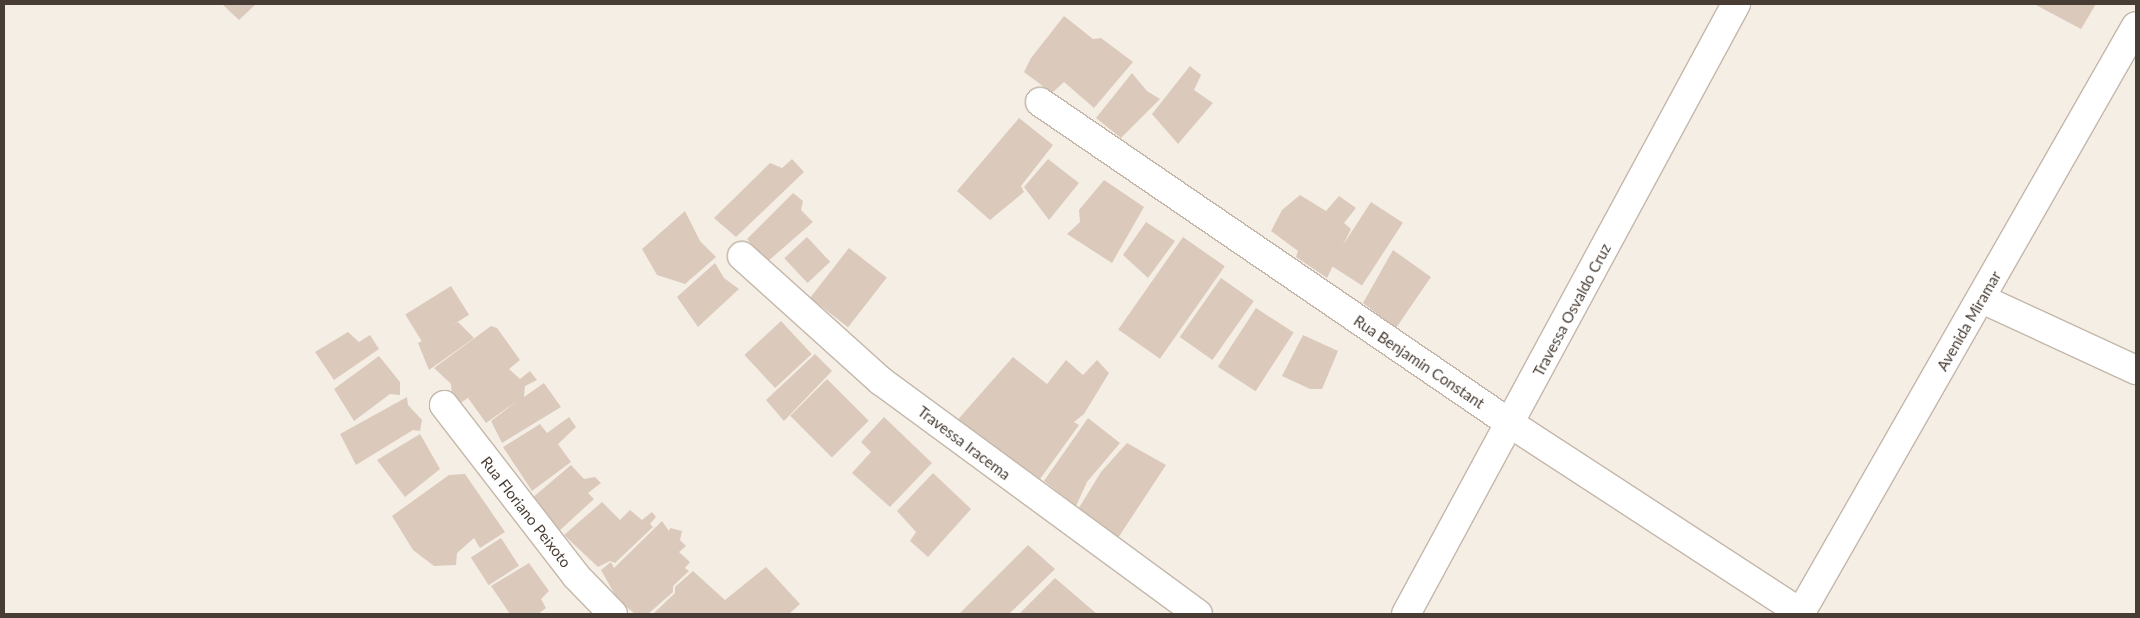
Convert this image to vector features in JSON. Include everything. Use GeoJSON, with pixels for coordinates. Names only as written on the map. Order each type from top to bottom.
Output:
{"type":"FeatureCollection","features":[{"type":"Feature","properties":{"kind":"street","name":"Travessa Osvaldo Cruz"},"geometry":{"type":"LineString","coordinates":[[1406,614],[1736,4]]}},
{"type":"Feature","properties":{"kind":"street","name":"Avenida Miramar"},"geometry":{"type":"LineString","coordinates":[[1801,614],[2136,27]]}},
{"type":"Feature","properties":{"kind":"street","name":"Rua Benjamin Constant"},"geometry":{"type":"LineString","coordinates":[[1040,102],[1510,424],[1801,614]]}},
{"type":"Feature","properties":{"kind":"street","name":"Travessa Iracema"},"geometry":{"type":"LineString","coordinates":[[742,256],[881,381],[1198,614]]}},
{"type":"Feature","properties":{"kind":"street"},"geometry":{"type":"LineString","coordinates":[[1982,299],[2136,370]]}},
{"type":"Feature","properties":{"kind":"street","name":"Rua Floriano Peixoto"},"geometry":{"type":"LineString","coordinates":[[444,405],[576,576],[613,614]]}},
{"type":"Feature","properties":{"kind":"building"},"geometry":{"type":"Polygon","coordinates":[[[222,4],[256,4],[239,20],[222,4]]]}},
{"type":"Feature","properties":{"kind":"building"},"geometry":{"type":"Polygon","coordinates":[[[2034,4],[2096,4],[2081,29],[2034,4]]]}},
{"type":"Feature","properties":{"kind":"building"},"geometry":{"type":"Polygon","coordinates":[[[1064,16],[1093,39],[1101,38],[1133,62],[1094,108],[1064,82],[1052,93],[1024,72],[1031,58],[1064,16]]]}},
{"type":"Feature","properties":{"kind":"building"},"geometry":{"type":"Polygon","coordinates":[[[1190,66],[1201,75],[1194,90],[1213,103],[1178,144],[1152,114],[1190,66]]]}},
{"type":"Feature","properties":{"kind":"building"},"geometry":{"type":"Polygon","coordinates":[[[1132,73],[1147,91],[1160,99],[1121,138],[1096,118],[1132,73]]]}},
{"type":"Feature","properties":{"kind":"building"},"geometry":{"type":"Polygon","coordinates":[[[1019,118],[1053,145],[1021,186],[1024,192],[990,220],[957,191],[1019,118]]]}},
{"type":"Feature","properties":{"kind":"building"},"geometry":{"type":"Polygon","coordinates":[[[792,159],[804,172],[736,237],[714,218],[770,163],[782,168],[792,159]]]}},
{"type":"Feature","properties":{"kind":"building"},"geometry":{"type":"Polygon","coordinates":[[[1048,159],[1079,183],[1049,220],[1024,187],[1048,159]]]}},
{"type":"Feature","properties":{"kind":"building"},"geometry":{"type":"Polygon","coordinates":[[[1104,180],[1144,207],[1112,263],[1067,234],[1080,222],[1079,210],[1104,180]]]}},
{"type":"Feature","properties":{"kind":"building"},"geometry":{"type":"Polygon","coordinates":[[[793,193],[803,201],[801,210],[813,222],[767,262],[747,239],[793,193]]]}},
{"type":"Feature","properties":{"kind":"building"},"geometry":{"type":"Polygon","coordinates":[[[1300,195],[1326,211],[1339,196],[1356,208],[1344,223],[1351,229],[1327,278],[1296,257],[1298,251],[1271,231],[1282,210],[1300,195]]]}},
{"type":"Feature","properties":{"kind":"building"},"geometry":{"type":"Polygon","coordinates":[[[1371,202],[1403,223],[1362,286],[1330,265],[1371,202]]]}},
{"type":"Feature","properties":{"kind":"building"},"geometry":{"type":"Polygon","coordinates":[[[685,211],[700,241],[716,257],[685,284],[657,275],[642,249],[685,211]]]}},
{"type":"Feature","properties":{"kind":"building"},"geometry":{"type":"Polygon","coordinates":[[[1146,222],[1175,241],[1148,278],[1123,255],[1146,222]]]}},
{"type":"Feature","properties":{"kind":"building"},"geometry":{"type":"Polygon","coordinates":[[[807,237],[830,262],[808,283],[784,258],[807,237]]]}},
{"type":"Feature","properties":{"kind":"building"},"geometry":{"type":"Polygon","coordinates":[[[1183,237],[1225,266],[1160,359],[1118,330],[1183,237]]]}},
{"type":"Feature","properties":{"kind":"building"},"geometry":{"type":"Polygon","coordinates":[[[849,248],[887,278],[848,327],[810,298],[849,248]]]}},
{"type":"Feature","properties":{"kind":"building"},"geometry":{"type":"Polygon","coordinates":[[[1393,250],[1431,277],[1396,328],[1363,303],[1393,250]]]}},
{"type":"Feature","properties":{"kind":"building"},"geometry":{"type":"Polygon","coordinates":[[[715,263],[724,278],[739,289],[698,327],[677,297],[715,263]]]}},
{"type":"Feature","properties":{"kind":"building"},"geometry":{"type":"Polygon","coordinates":[[[1221,278],[1254,301],[1212,360],[1180,337],[1221,278]]]}},
{"type":"Feature","properties":{"kind":"building"},"geometry":{"type":"Polygon","coordinates":[[[451,286],[469,315],[423,343],[405,315],[451,286]]]}},
{"type":"Feature","properties":{"kind":"building"},"geometry":{"type":"Polygon","coordinates":[[[1256,308],[1294,333],[1256,391],[1218,367],[1256,308]]]}},
{"type":"Feature","properties":{"kind":"building"},"geometry":{"type":"Polygon","coordinates":[[[781,321],[812,354],[775,388],[744,355],[781,321]]]}},
{"type":"Feature","properties":{"kind":"building"},"geometry":{"type":"Polygon","coordinates":[[[458,322],[474,338],[429,370],[418,343],[458,322]]]}},
{"type":"Feature","properties":{"kind":"building"},"geometry":{"type":"Polygon","coordinates":[[[491,326],[497,328],[520,360],[509,369],[520,379],[530,371],[537,380],[525,386],[524,397],[544,383],[561,407],[502,443],[491,421],[520,399],[486,423],[468,398],[478,391],[453,408],[451,384],[434,368],[491,326]]]}},
{"type":"Feature","properties":{"kind":"building"},"geometry":{"type":"Polygon","coordinates":[[[348,332],[359,342],[370,335],[379,349],[334,380],[315,352],[348,332]]]}},
{"type":"Feature","properties":{"kind":"building"},"geometry":{"type":"Polygon","coordinates":[[[1303,335],[1338,351],[1322,389],[1310,389],[1282,376],[1303,335]]]}},
{"type":"Feature","properties":{"kind":"building"},"geometry":{"type":"Polygon","coordinates":[[[815,354],[832,371],[784,421],[766,400],[815,354]]]}},
{"type":"Feature","properties":{"kind":"building"},"geometry":{"type":"Polygon","coordinates":[[[379,356],[400,382],[400,395],[390,394],[354,421],[334,389],[379,356]]]}},
{"type":"Feature","properties":{"kind":"building"},"geometry":{"type":"Polygon","coordinates":[[[1013,357],[1047,384],[1066,360],[1083,375],[1097,360],[1109,373],[1084,414],[1074,422],[1079,425],[1040,479],[1008,456],[980,448],[954,424],[1013,357]]]}},
{"type":"Feature","properties":{"kind":"building"},"geometry":{"type":"Polygon","coordinates":[[[827,379],[869,421],[832,457],[790,416],[827,379]]]}},
{"type":"Feature","properties":{"kind":"building"},"geometry":{"type":"Polygon","coordinates":[[[407,397],[408,405],[422,420],[420,431],[413,430],[356,465],[340,434],[407,397]]]}},
{"type":"Feature","properties":{"kind":"building"},"geometry":{"type":"Polygon","coordinates":[[[569,417],[576,427],[558,444],[571,462],[532,491],[503,447],[540,424],[547,433],[569,417]]]}},
{"type":"Feature","properties":{"kind":"building"},"geometry":{"type":"Polygon","coordinates":[[[884,417],[932,463],[890,507],[852,473],[871,452],[861,442],[884,417]]]}},
{"type":"Feature","properties":{"kind":"building"},"geometry":{"type":"Polygon","coordinates":[[[1088,418],[1120,443],[1087,482],[1076,506],[1044,481],[1088,418]]]}},
{"type":"Feature","properties":{"kind":"building"},"geometry":{"type":"Polygon","coordinates":[[[420,434],[440,469],[405,497],[377,460],[420,434]]]}},
{"type":"Feature","properties":{"kind":"building"},"geometry":{"type":"Polygon","coordinates":[[[1127,443],[1166,465],[1116,541],[1077,511],[1101,472],[1127,443]]]}},
{"type":"Feature","properties":{"kind":"building"},"geometry":{"type":"Polygon","coordinates":[[[571,465],[584,479],[595,477],[601,483],[588,493],[594,499],[558,532],[531,499],[571,465]]]}},
{"type":"Feature","properties":{"kind":"building"},"geometry":{"type":"Polygon","coordinates":[[[933,473],[971,509],[928,557],[910,541],[916,532],[897,511],[933,473]]]}},
{"type":"Feature","properties":{"kind":"building"},"geometry":{"type":"Polygon","coordinates":[[[465,474],[505,532],[480,548],[474,538],[457,553],[456,565],[434,566],[413,550],[392,516],[449,475],[465,474]]]}},
{"type":"Feature","properties":{"kind":"building"},"geometry":{"type":"Polygon","coordinates":[[[602,502],[620,520],[630,510],[642,520],[652,512],[656,517],[650,524],[653,527],[615,563],[610,561],[598,567],[564,535],[602,502]]]}},
{"type":"Feature","properties":{"kind":"building"},"geometry":{"type":"Polygon","coordinates":[[[662,521],[669,531],[670,528],[682,531],[680,540],[686,546],[679,552],[690,562],[685,568],[689,571],[673,586],[673,592],[648,614],[635,614],[618,600],[601,570],[611,562],[614,568],[662,521]]]}},
{"type":"Feature","properties":{"kind":"building"},"geometry":{"type":"Polygon","coordinates":[[[501,538],[519,566],[489,585],[471,558],[501,538]]]}},
{"type":"Feature","properties":{"kind":"building"},"geometry":{"type":"Polygon","coordinates":[[[1028,545],[1055,569],[1009,614],[959,614],[1028,545]]]}},
{"type":"Feature","properties":{"kind":"building"},"geometry":{"type":"Polygon","coordinates":[[[529,563],[549,591],[541,599],[546,608],[538,614],[510,614],[491,586],[529,563]]]}},
{"type":"Feature","properties":{"kind":"building"},"geometry":{"type":"Polygon","coordinates":[[[766,567],[800,604],[789,614],[653,614],[675,593],[675,587],[693,571],[725,600],[766,567]]]}},
{"type":"Feature","properties":{"kind":"building"},"geometry":{"type":"Polygon","coordinates":[[[1055,578],[1097,614],[1019,614],[1055,578]]]}}]}
